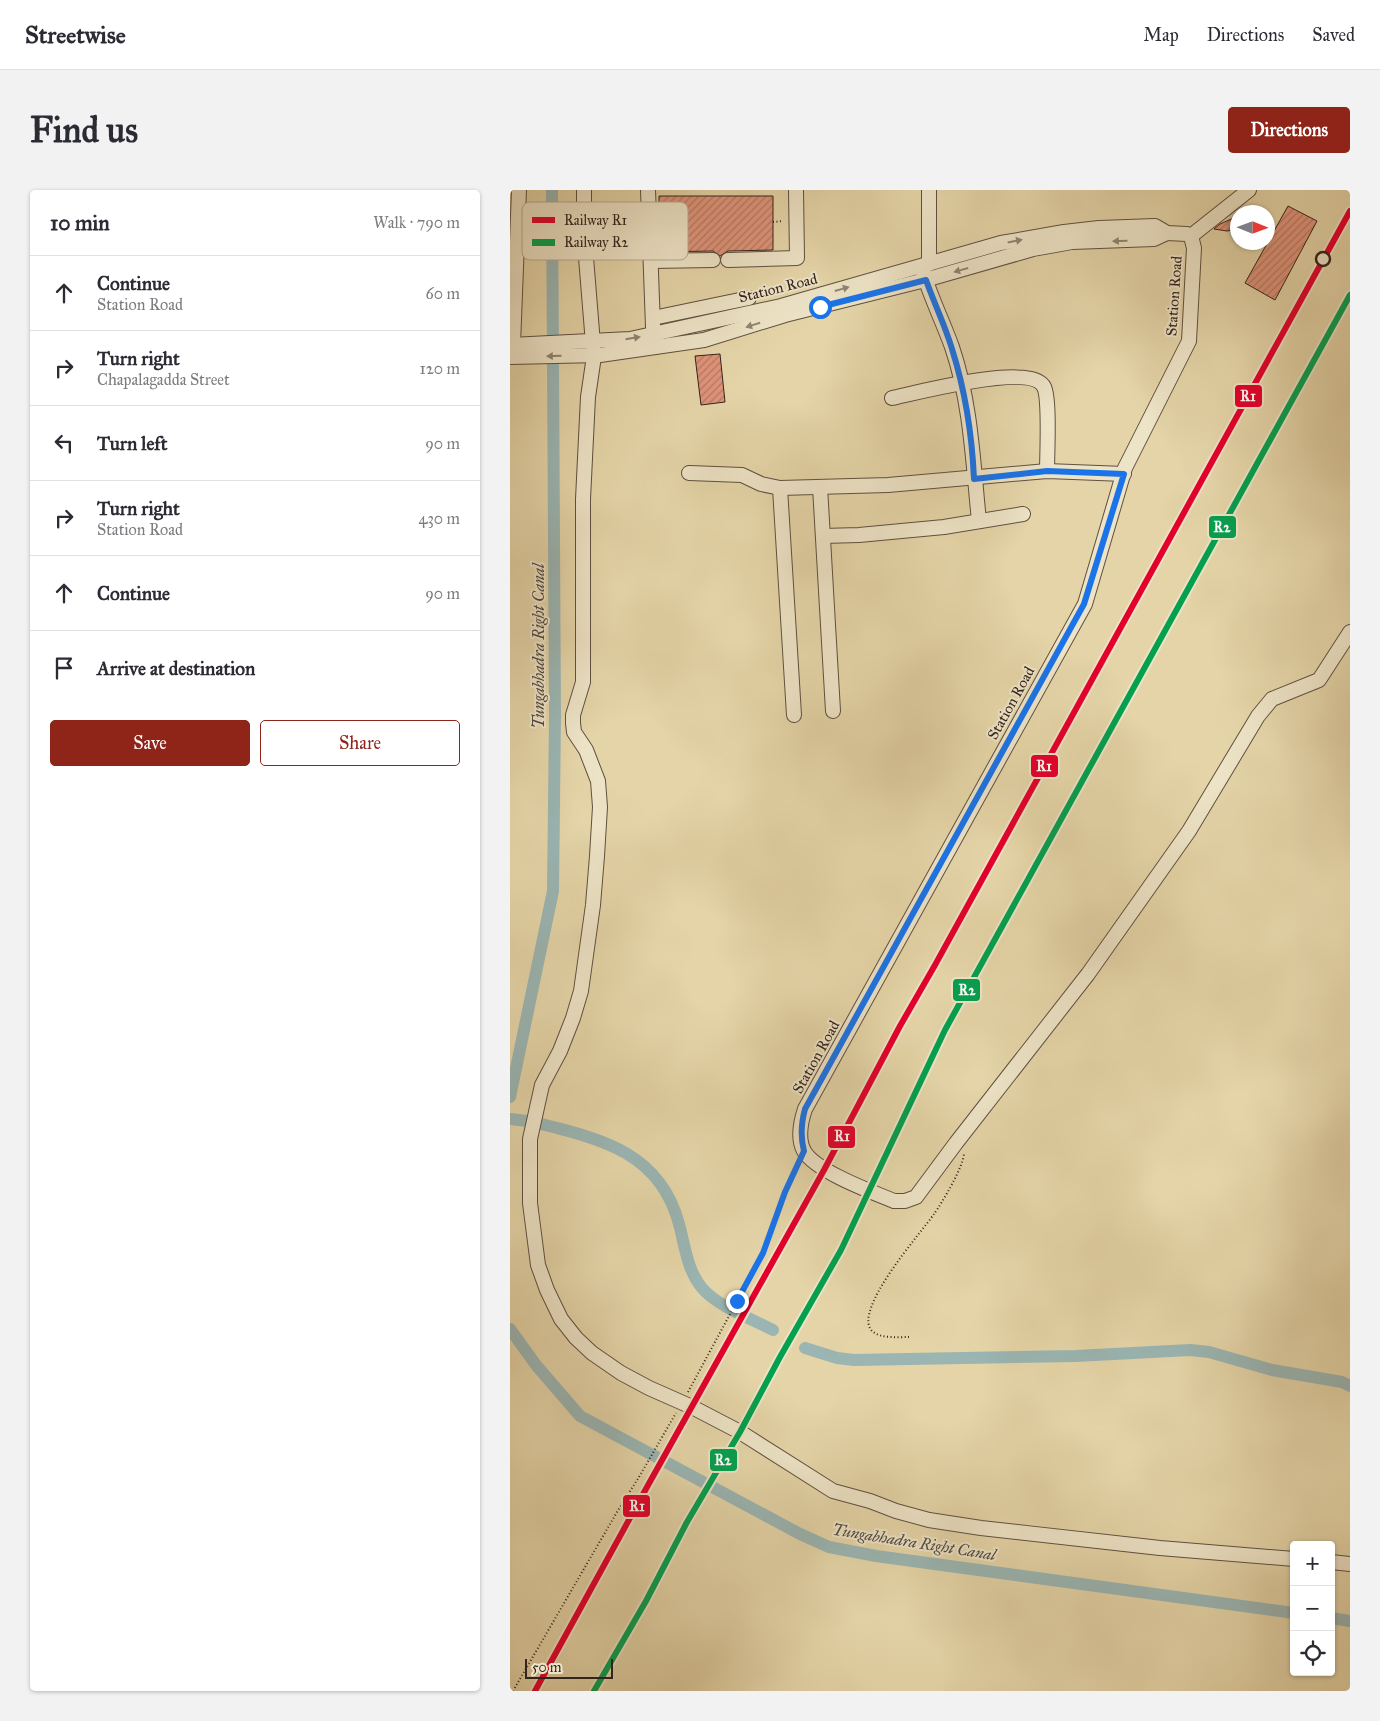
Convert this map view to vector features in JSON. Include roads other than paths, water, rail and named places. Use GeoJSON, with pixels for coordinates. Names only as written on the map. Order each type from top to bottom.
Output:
{"type":"FeatureCollection","features":[{"type":"Feature","properties":{"kind":"street"},"geometry":{"type":"LineString","coordinates":[[519,190],[516,349],[589,349]]}},
{"type":"Feature","properties":{"kind":"street"},"geometry":{"type":"LineString","coordinates":[[728,260],[797,258],[796,190]]}},
{"type":"Feature","properties":{"kind":"street"},"geometry":{"type":"LineString","coordinates":[[928,190],[926,280],[952,348],[962,383],[969,424],[979,521]]}},
{"type":"Feature","properties":{"kind":"street"},"geometry":{"type":"LineString","coordinates":[[1191,236],[1249,190]]}},
{"type":"Feature","properties":{"kind":"street","name":"Station Road"},"geometry":{"type":"LineString","coordinates":[[589,349],[780,306],[1001,243],[1079,229],[1155,226],[1167,233],[1191,236],[1194,248],[1189,341],[1124,474],[1084,604],[805,1109],[801,1122],[801,1139],[804,1151],[824,1170],[894,1202],[905,1201],[916,1196],[1099,958],[1189,831],[1258,716],[1272,699],[1319,680],[1350,632]]}},
{"type":"Feature","properties":{"kind":"street","name":"Station Road"},"geometry":{"type":"LineString","coordinates":[[589,349],[704,340],[785,315],[926,280],[1033,249],[1072,242],[1154,239],[1167,233]]}},
{"type":"Feature","properties":{"kind":"street"},"geometry":{"type":"LineString","coordinates":[[585,260],[589,349],[583,499],[583,682],[573,715],[573,723],[574,732],[586,750],[598,781],[600,807],[598,856],[581,991],[560,1051],[542,1085],[530,1139],[530,1203],[536,1256],[547,1290],[561,1319],[576,1338],[592,1353],[621,1373],[740,1432],[833,1490],[896,1511],[928,1520],[972,1526],[1160,1548],[1290,1559]]}},
{"type":"Feature","properties":{"kind":"street"},"geometry":{"type":"LineString","coordinates":[[655,334],[651,261],[713,260]]}},
{"type":"Feature","properties":{"kind":"street"},"geometry":{"type":"LineString","coordinates":[[653,318],[749,298]]}},
{"type":"Feature","properties":{"kind":"street"},"geometry":{"type":"LineString","coordinates":[[892,398],[986,378],[1021,377],[1041,383],[1047,401],[1047,471]]}},
{"type":"Feature","properties":{"kind":"street"},"geometry":{"type":"LineString","coordinates":[[689,474],[742,475],[761,484],[780,488],[888,485],[974,479],[1047,471],[1124,474]]}},
{"type":"Feature","properties":{"kind":"street"},"geometry":{"type":"LineString","coordinates":[[820,487],[833,711]]}},
{"type":"Feature","properties":{"kind":"street"},"geometry":{"type":"LineString","coordinates":[[780,488],[794,715]]}},
{"type":"Feature","properties":{"kind":"street"},"geometry":{"type":"LineString","coordinates":[[823,536],[944,527],[1023,514]]}},
{"type":"Feature","properties":{"kind":"street"},"geometry":{"type":"LineString","coordinates":[[1335,1562],[1350,1564]]}},
{"type":"Feature","properties":{"kind":"waterway","name":"Tungabhadra Right Canal"},"geometry":{"type":"LineString","coordinates":[[552,190],[552,202]]}},
{"type":"Feature","properties":{"kind":"waterway","name":"Tungabhadra Right Canal"},"geometry":{"type":"LineString","coordinates":[[510,1097],[553,891],[555,717],[552,260]]}},
{"type":"Feature","properties":{"kind":"waterway"},"geometry":{"type":"LineString","coordinates":[[510,1119],[527,1121]]}},
{"type":"Feature","properties":{"kind":"waterway"},"geometry":{"type":"LineString","coordinates":[[537,1123],[584,1135],[605,1143],[643,1165],[658,1180],[670,1200],[679,1224],[690,1266],[702,1288],[716,1301],[773,1330]]}},
{"type":"Feature","properties":{"kind":"waterway","name":"Tungabhadra Right Canal"},"geometry":{"type":"LineString","coordinates":[[510,1329],[536,1365],[580,1416],[800,1534],[829,1547],[876,1556],[1290,1612]]}},
{"type":"Feature","properties":{"kind":"waterway"},"geometry":{"type":"LineString","coordinates":[[805,1348],[837,1358],[854,1360],[1076,1356],[1190,1350],[1209,1352],[1272,1370],[1342,1382],[1350,1386]]}},
{"type":"Feature","properties":{"kind":"waterway","name":"Tungabhadra Right Canal"},"geometry":{"type":"LineString","coordinates":[[1335,1619],[1350,1621]]}},
{"type":"Feature","properties":{"kind":"rail line","name":"R1"},"geometry":{"type":"LineString","coordinates":[[535,1691],[824,1170],[900,1026],[1350,211]]}},
{"type":"Feature","properties":{"kind":"rail line","name":"R2"},"geometry":{"type":"LineString","coordinates":[[594,1691],[841,1250],[945,1030],[1350,295]]}}]}
